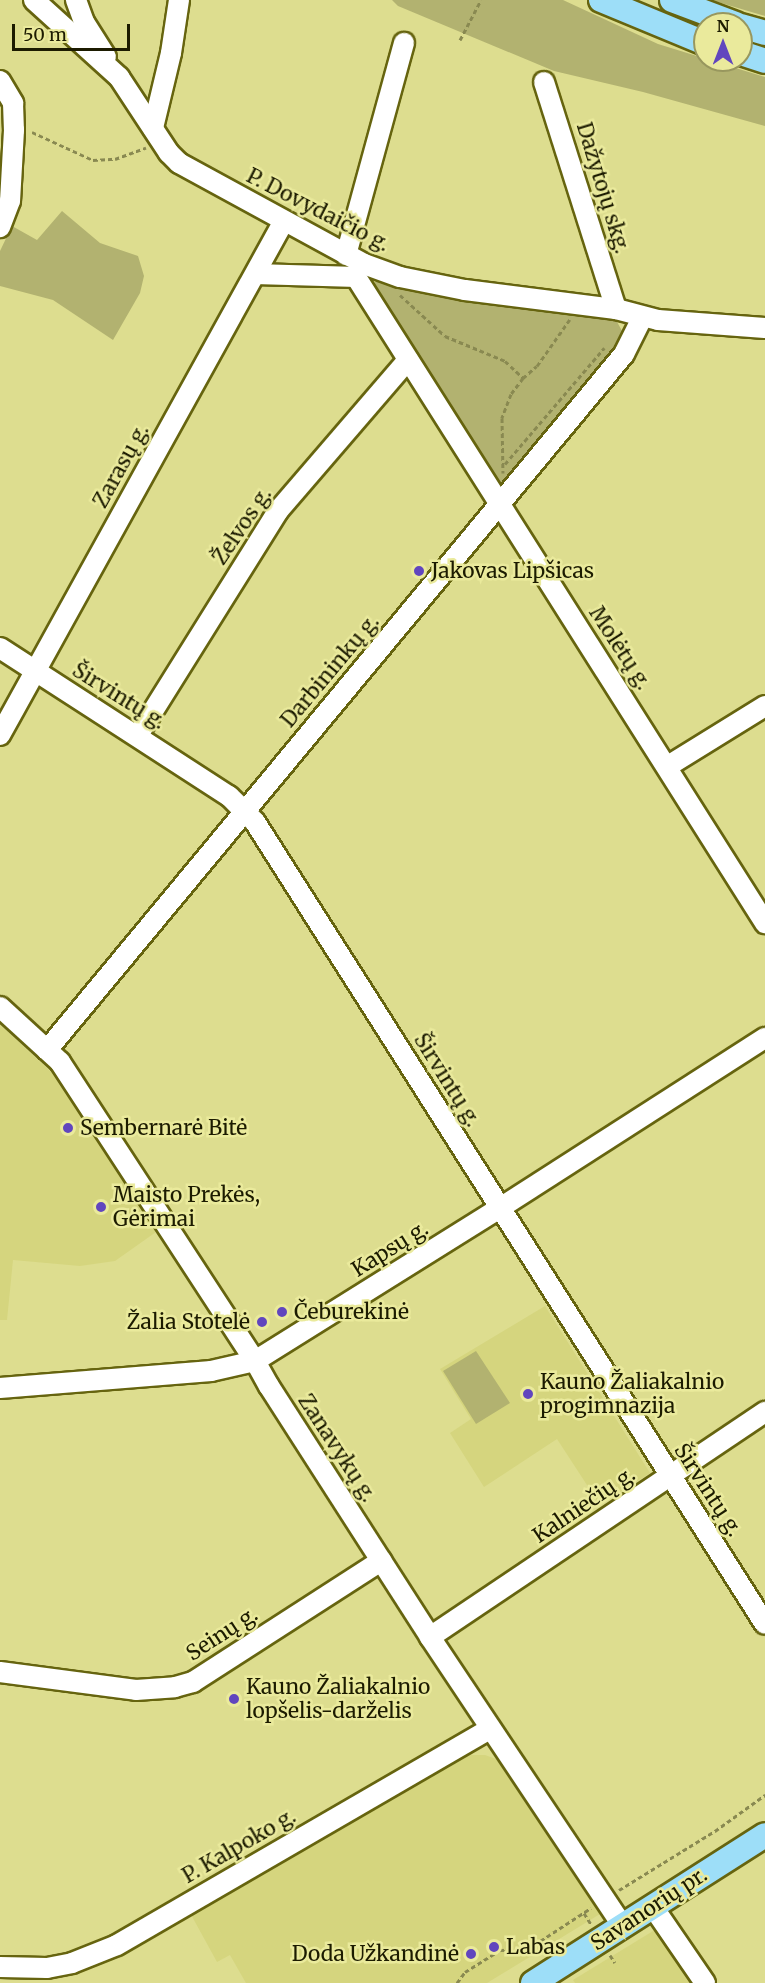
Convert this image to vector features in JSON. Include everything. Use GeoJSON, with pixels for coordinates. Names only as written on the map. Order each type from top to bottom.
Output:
{"type":"FeatureCollection","features":[{"type":"Feature","properties":{"kind":"main road"},"geometry":{"type":"LineString","coordinates":[[601,0],[693,38]]}},
{"type":"Feature","properties":{"kind":"main road"},"geometry":{"type":"LineString","coordinates":[[672,0],[704,12]]}},
{"type":"Feature","properties":{"kind":"main road","name":"Savanorių pr."},"geometry":{"type":"LineString","coordinates":[[533,1983],[765,1835]]}},
{"type":"Feature","properties":{"kind":"street","name":"P. Dovydaičio g."},"geometry":{"type":"LineString","coordinates":[[34,0],[118,77],[158,135],[186,167],[346,255],[360,271],[465,290],[616,309],[642,318],[765,328]]}},
{"type":"Feature","properties":{"kind":"street"},"geometry":{"type":"LineString","coordinates":[[76,0],[84,22],[118,77]]}},
{"type":"Feature","properties":{"kind":"street"},"geometry":{"type":"LineString","coordinates":[[158,135],[179,0]]}},
{"type":"Feature","properties":{"kind":"street"},"geometry":{"type":"LineString","coordinates":[[346,255],[404,43]]}},
{"type":"Feature","properties":{"kind":"street"},"geometry":{"type":"LineString","coordinates":[[0,81],[13,103],[14,130],[9,201],[0,227]]}},
{"type":"Feature","properties":{"kind":"street","name":"Dažytojų skg."},"geometry":{"type":"LineString","coordinates":[[544,82],[616,309]]}},
{"type":"Feature","properties":{"kind":"street","name":"Zarasų g."},"geometry":{"type":"LineString","coordinates":[[0,735],[284,221]]}},
{"type":"Feature","properties":{"kind":"street"},"geometry":{"type":"LineString","coordinates":[[256,274],[360,271]]}},
{"type":"Feature","properties":{"kind":"street","name":"Molėtų g."},"geometry":{"type":"LineString","coordinates":[[360,271],[408,360],[498,505],[668,766],[765,924]]}},
{"type":"Feature","properties":{"kind":"street","name":"Darbininkų g."},"geometry":{"type":"LineString","coordinates":[[47,1050],[624,354],[642,318]]}},
{"type":"Feature","properties":{"kind":"street","name":"Želvos g."},"geometry":{"type":"LineString","coordinates":[[138,735],[278,511],[408,360]]}},
{"type":"Feature","properties":{"kind":"street","name":"Širvintų g."},"geometry":{"type":"LineString","coordinates":[[0,648],[138,735],[246,810],[765,1624]]}},
{"type":"Feature","properties":{"kind":"street"},"geometry":{"type":"LineString","coordinates":[[668,766],[765,706]]}},
{"type":"Feature","properties":{"kind":"street","name":"Zanavykų g."},"geometry":{"type":"LineString","coordinates":[[0,1006],[60,1062],[255,1361],[430,1637],[623,1926]]}},
{"type":"Feature","properties":{"kind":"street","name":"Kapsų g."},"geometry":{"type":"LineString","coordinates":[[0,1388],[211,1371],[255,1361],[500,1208],[765,1038]]}},
{"type":"Feature","properties":{"kind":"street","name":"Kalniečių g."},"geometry":{"type":"LineString","coordinates":[[430,1637],[765,1412]]}},
{"type":"Feature","properties":{"kind":"street","name":"Seinų g."},"geometry":{"type":"LineString","coordinates":[[0,1672],[136,1690],[175,1687],[193,1682],[381,1561]]}},
{"type":"Feature","properties":{"kind":"street","name":"P. Kalpoko g."},"geometry":{"type":"LineString","coordinates":[[0,1967],[22,1976],[72,1963],[117,1945],[490,1729]]}},
{"type":"Feature","properties":{"kind":"street"},"geometry":{"type":"LineString","coordinates":[[653,1907],[705,1983]]}},
{"type":"Feature","properties":{"kind":"path"},"geometry":{"type":"LineString","coordinates":[[460,40],[481,0]]}},
{"type":"Feature","properties":{"kind":"path"},"geometry":{"type":"LineString","coordinates":[[14,130],[30,131],[93,160],[103,161],[115,159],[158,135]]}},
{"type":"Feature","properties":{"kind":"path"},"geometry":{"type":"LineString","coordinates":[[393,292],[445,336],[505,361],[523,378]]}},
{"type":"Feature","properties":{"kind":"path"},"geometry":{"type":"LineString","coordinates":[[502,475],[504,465],[502,418],[511,394],[523,378],[537,366],[573,315]]}},
{"type":"Feature","properties":{"kind":"path"},"geometry":{"type":"LineString","coordinates":[[504,465],[611,340]]}},
{"type":"Feature","properties":{"kind":"path"},"geometry":{"type":"LineString","coordinates":[[622,1888],[716,1831],[765,1796]]}},
{"type":"Feature","properties":{"kind":"path"},"geometry":{"type":"LineString","coordinates":[[457,1983],[465,1972],[501,1950],[528,1949],[584,1913]]}},
{"type":"Feature","properties":{"kind":"shaded area"},"geometry":{"type":"Polygon","coordinates":[[[392,0],[563,0],[658,44],[693,55],[693,72],[749,72],[765,77],[765,126],[643,92],[554,71],[398,6],[392,0]]]}},
{"type":"Feature","properties":{"kind":"shaded area"},"geometry":{"type":"Polygon","coordinates":[[[711,0],[765,0],[765,16],[711,0]]]}},
{"type":"Feature","properties":{"kind":"shaded area"},"geometry":{"type":"Polygon","coordinates":[[[62,211],[100,243],[138,256],[144,276],[140,293],[113,340],[53,300],[0,286],[0,251],[12,226],[37,240],[62,211]]]}},
{"type":"Feature","properties":{"kind":"shaded area"},"geometry":{"type":"Polygon","coordinates":[[[380,280],[615,318],[622,331],[622,338],[617,349],[510,478],[498,484],[371,284],[380,280]]]}},
{"type":"Feature","properties":{"kind":"shaded area"},"geometry":{"type":"Polygon","coordinates":[[[0,1025],[51,1072],[156,1232],[115,1261],[80,1266],[13,1260],[7,1320],[0,1320],[0,1025]]]}},
{"type":"Feature","properties":{"kind":"shaded area","name":"Kauno Žaliakalnio progimnazija"},"geometry":{"type":"Polygon","coordinates":[[[545,1306],[650,1473],[600,1505],[557,1439],[484,1487],[450,1433],[471,1419],[440,1369],[545,1306]]]}},
{"type":"Feature","properties":{"kind":"shaded area"},"geometry":{"type":"Polygon","coordinates":[[[476,1351],[510,1403],[476,1424],[443,1371],[476,1351]]]}},
{"type":"Feature","properties":{"kind":"shaded area"},"geometry":{"type":"Polygon","coordinates":[[[469,1755],[485,1755],[496,1759],[504,1767],[600,1914],[487,1983],[246,1983],[230,1955],[217,1962],[189,1911],[469,1755]]]}},
{"type":"Feature","properties":{"kind":"shaded area"},"geometry":{"type":"Polygon","coordinates":[[[653,1931],[660,1931],[698,1983],[575,1983],[573,1980],[653,1931]]]}},
{"type":"Feature","properties":{"kind":"place","name":"Jakovas Lipšicas"},"geometry":{"type":"Point","coordinates":[419,571]}},
{"type":"Feature","properties":{"kind":"place","name":"Sembernarė Bitė"},"geometry":{"type":"Point","coordinates":[68,1128]}},
{"type":"Feature","properties":{"kind":"place","name":"Maisto Prekės, Gėrimai"},"geometry":{"type":"Point","coordinates":[101,1207]}},
{"type":"Feature","properties":{"kind":"place","name":"Čeburekinė"},"geometry":{"type":"Point","coordinates":[282,1312]}},
{"type":"Feature","properties":{"kind":"place","name":"Žalia Stotelė"},"geometry":{"type":"Point","coordinates":[262,1322]}},
{"type":"Feature","properties":{"kind":"place","name":"Kauno Žaliakalnio progimnazija"},"geometry":{"type":"Point","coordinates":[528,1394]}},
{"type":"Feature","properties":{"kind":"place","name":"Kauno Žaliakalnio lopšelis-darželis"},"geometry":{"type":"Point","coordinates":[234,1699]}},
{"type":"Feature","properties":{"kind":"place","name":"Labas"},"geometry":{"type":"Point","coordinates":[494,1947]}},
{"type":"Feature","properties":{"kind":"place","name":"Doda Užkandinė"},"geometry":{"type":"Point","coordinates":[471,1954]}}]}
